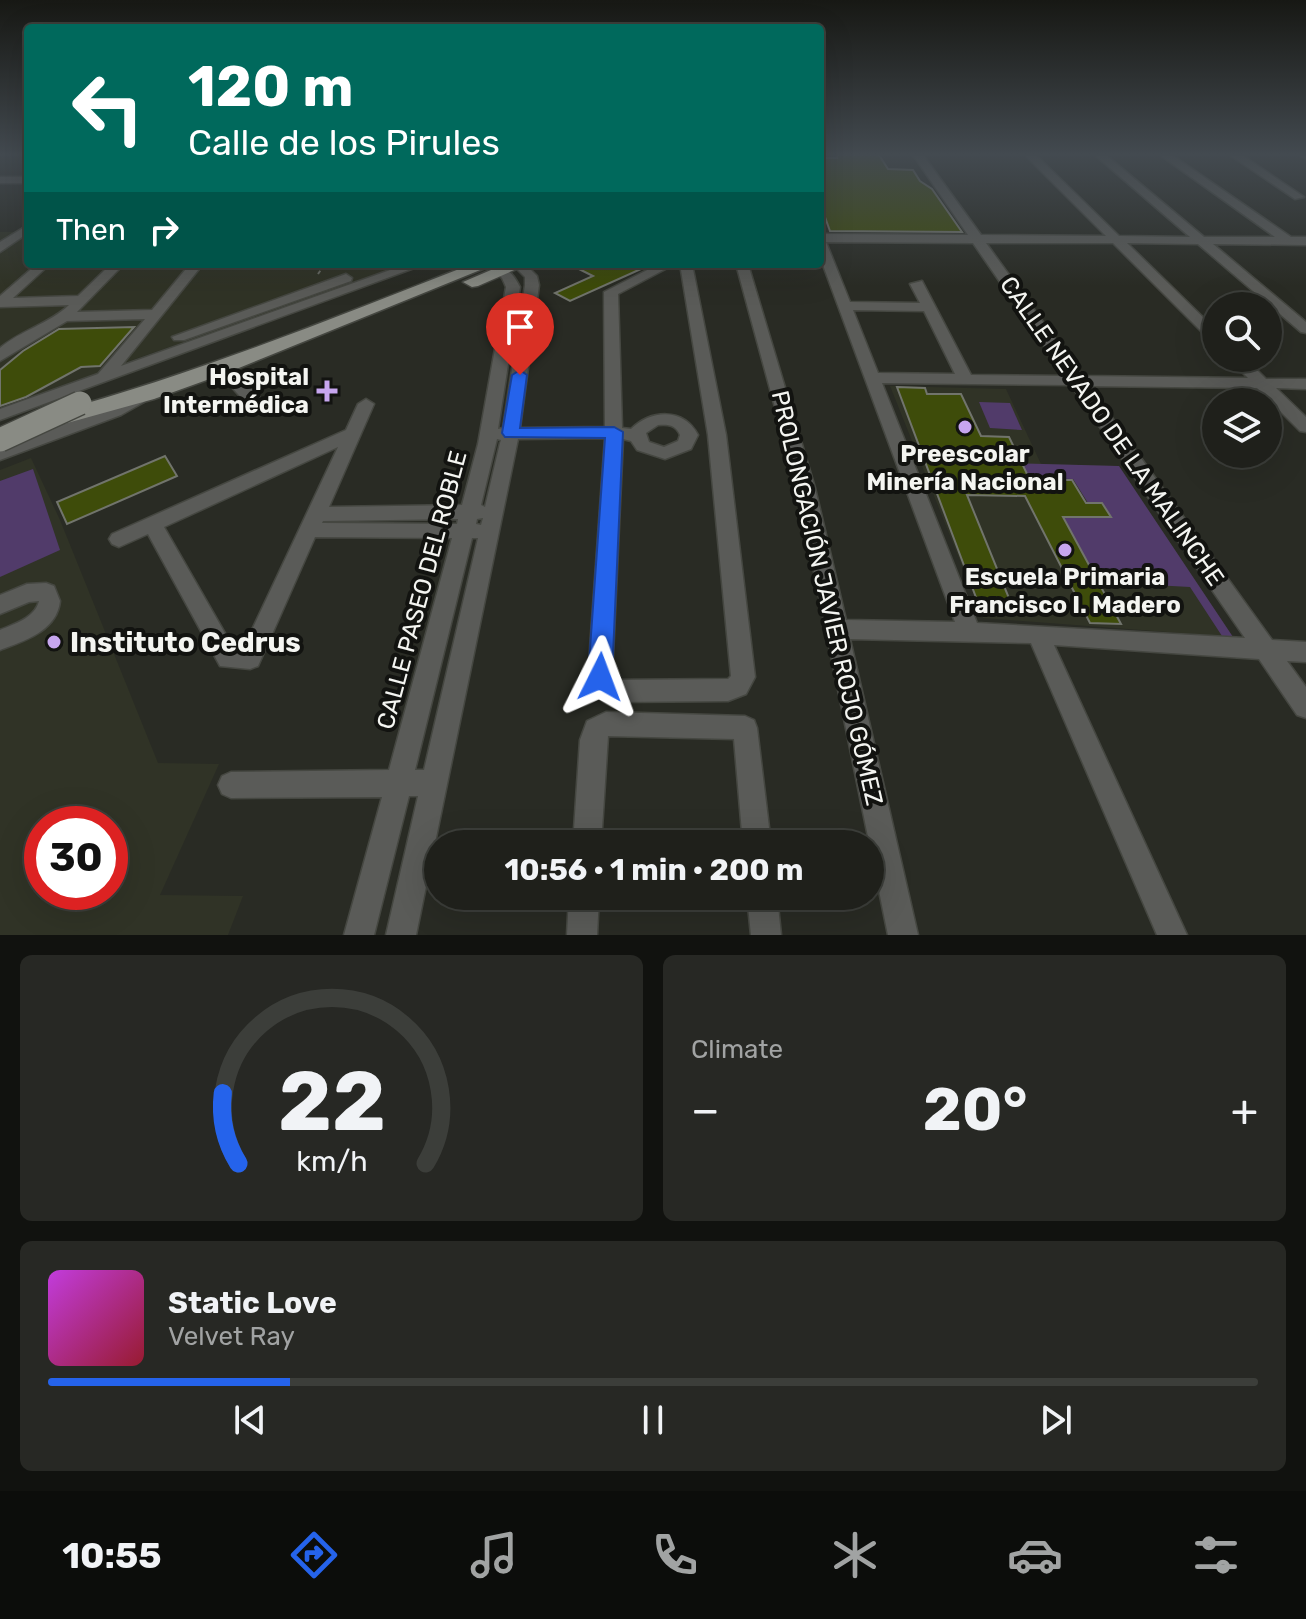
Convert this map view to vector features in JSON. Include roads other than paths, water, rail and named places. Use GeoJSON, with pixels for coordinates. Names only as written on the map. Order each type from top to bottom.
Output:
{"type":"FeatureCollection","features":[{"type":"Feature","properties":{"kind":"main road"},"geometry":{"type":"LineString","coordinates":[[0,438],[222,368],[377,306],[497,268]]}},
{"type":"Feature","properties":{"kind":"main road"},"geometry":{"type":"LineString","coordinates":[[0,438],[80,403],[422,270]]}},
{"type":"Feature","properties":{"kind":"street","name":"CALLE NEVADO DE LA MALINCHE"},"geometry":{"type":"LineString","coordinates":[[948,199],[1306,707]]}},
{"type":"Feature","properties":{"kind":"street"},"geometry":{"type":"LineString","coordinates":[[1074,199],[1202,324]]}},
{"type":"Feature","properties":{"kind":"street"},"geometry":{"type":"LineString","coordinates":[[1152,199],[1306,329]]}},
{"type":"Feature","properties":{"kind":"street"},"geometry":{"type":"LineString","coordinates":[[1227,199],[1306,254]]}},
{"type":"Feature","properties":{"kind":"street"},"geometry":{"type":"LineString","coordinates":[[0,248],[24,231]]}},
{"type":"Feature","properties":{"kind":"street"},"geometry":{"type":"LineString","coordinates":[[0,236],[15,237]]}},
{"type":"Feature","properties":{"kind":"street"},"geometry":{"type":"LineString","coordinates":[[824,239],[1306,241]]}},
{"type":"Feature","properties":{"kind":"street"},"geometry":{"type":"LineString","coordinates":[[824,249],[970,633]]}},
{"type":"Feature","properties":{"kind":"street"},"geometry":{"type":"LineString","coordinates":[[0,303],[39,268]]}},
{"type":"Feature","properties":{"kind":"street"},"geometry":{"type":"LineString","coordinates":[[0,356],[8,343],[64,317],[114,268]]}},
{"type":"Feature","properties":{"kind":"street"},"geometry":{"type":"LineString","coordinates":[[102,380],[194,268]]}},
{"type":"Feature","properties":{"kind":"street"},"geometry":{"type":"LineString","coordinates":[[179,337],[373,268]]}},
{"type":"Feature","properties":{"kind":"street","name":"CALLE PASEO DEL ROBLE"},"geometry":{"type":"LineString","coordinates":[[401,935],[493,521],[513,287],[507,268]]}},
{"type":"Feature","properties":{"kind":"street","name":"CALLE PASEO DEL ROBLE"},"geometry":{"type":"LineString","coordinates":[[359,935],[468,522],[499,439],[535,274],[531,276],[513,268]]}},
{"type":"Feature","properties":{"kind":"street"},"geometry":{"type":"LineString","coordinates":[[660,268],[613,289],[623,437],[600,677],[603,686],[613,691],[728,690],[738,686],[743,677],[717,435],[687,268]]}},
{"type":"Feature","properties":{"kind":"street","name":"PROLONGACIÓN JAVIER ROJO GÓMEZ"},"geometry":{"type":"LineString","coordinates":[[743,268],[806,488],[903,935]]}},
{"type":"Feature","properties":{"kind":"street"},"geometry":{"type":"LineString","coordinates":[[0,415],[422,270]]}},
{"type":"Feature","properties":{"kind":"street"},"geometry":{"type":"LineString","coordinates":[[917,284],[965,379]]}},
{"type":"Feature","properties":{"kind":"street"},"geometry":{"type":"LineString","coordinates":[[0,303],[81,300]]}},
{"type":"Feature","properties":{"kind":"street"},"geometry":{"type":"LineString","coordinates":[[847,306],[928,307]]}},
{"type":"Feature","properties":{"kind":"street"},"geometry":{"type":"LineString","coordinates":[[64,317],[156,314]]}},
{"type":"Feature","properties":{"kind":"street"},"geometry":{"type":"LineString","coordinates":[[222,368],[253,400]]}},
{"type":"Feature","properties":{"kind":"street"},"geometry":{"type":"LineString","coordinates":[[1251,372],[1306,427]]}},
{"type":"Feature","properties":{"kind":"street"},"geometry":{"type":"LineString","coordinates":[[875,378],[1306,384]]}},
{"type":"Feature","properties":{"kind":"street"},"geometry":{"type":"LineString","coordinates":[[0,454],[115,411],[146,394]]}},
{"type":"Feature","properties":{"kind":"street"},"geometry":{"type":"LineString","coordinates":[[152,524],[228,659],[250,659],[366,404]]}},
{"type":"Feature","properties":{"kind":"street"},"geometry":{"type":"LineString","coordinates":[[623,437],[662,419],[677,422],[689,435],[717,435]]}},
{"type":"Feature","properties":{"kind":"street"},"geometry":{"type":"LineString","coordinates":[[119,539],[353,433]]}},
{"type":"Feature","properties":{"kind":"street"},"geometry":{"type":"LineString","coordinates":[[499,439],[623,437],[665,453],[680,449],[689,435]]}},
{"type":"Feature","properties":{"kind":"street"},"geometry":{"type":"LineString","coordinates":[[313,522],[493,521]]}},
{"type":"Feature","properties":{"kind":"street"},"geometry":{"type":"LineString","coordinates":[[0,605],[36,591],[46,592],[51,600],[50,610],[43,619],[0,640]]}},
{"type":"Feature","properties":{"kind":"street"},"geometry":{"type":"LineString","coordinates":[[837,629],[1038,634],[1306,652]]}},
{"type":"Feature","properties":{"kind":"street"},"geometry":{"type":"LineString","coordinates":[[1038,634],[1172,935]]}},
{"type":"Feature","properties":{"kind":"street"},"geometry":{"type":"LineString","coordinates":[[588,830],[596,729],[606,724],[745,728],[756,830]]}},
{"type":"Feature","properties":{"kind":"street"},"geometry":{"type":"LineString","coordinates":[[231,785],[435,783]]}},
{"type":"Feature","properties":{"kind":"street"},"geometry":{"type":"LineString","coordinates":[[582,935],[583,910]]}},
{"type":"Feature","properties":{"kind":"street"},"geometry":{"type":"LineString","coordinates":[[763,910],[766,935]]}},
{"type":"Feature","properties":{"kind":"place","name":"Hospital Intermédica"},"geometry":{"type":"Point","coordinates":[327,391]}},
{"type":"Feature","properties":{"kind":"place","name":"Preescolar Minería Nacional"},"geometry":{"type":"Point","coordinates":[965,427]}},
{"type":"Feature","properties":{"kind":"place","name":"Escuela Primaria Francisco I. Madero"},"geometry":{"type":"Point","coordinates":[1065,550]}},
{"type":"Feature","properties":{"kind":"place","name":"Instituto Cedrus"},"geometry":{"type":"Point","coordinates":[54,642]}}]}
